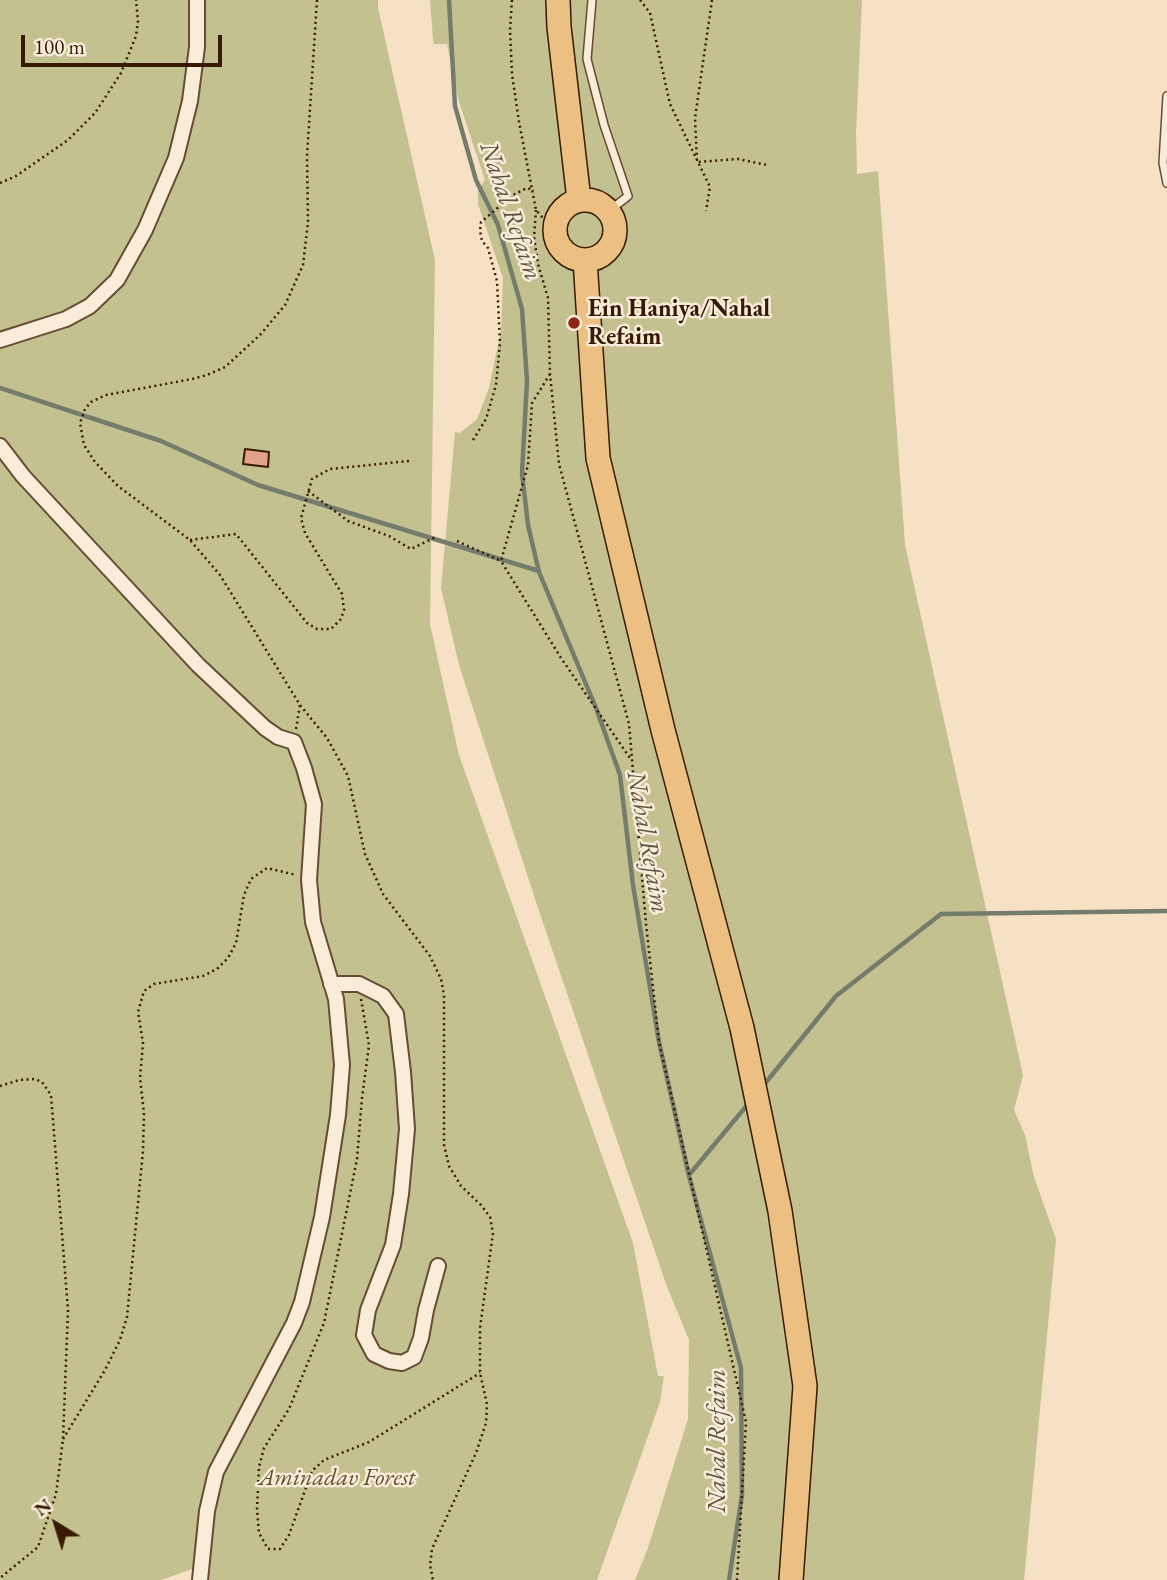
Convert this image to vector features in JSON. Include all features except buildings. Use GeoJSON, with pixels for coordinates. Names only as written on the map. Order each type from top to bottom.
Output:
{"type":"FeatureCollection","features":[{"type":"Feature","properties":{"kind":"main road"},"geometry":{"type":"LineString","coordinates":[[558,0],[579,200]]}},
{"type":"Feature","properties":{"kind":"main road"},"geometry":{"type":"LineString","coordinates":[[579,200],[598,202],[609,211],[615,224],[613,242],[602,255],[585,260],[576,259],[560,248],[554,231],[555,222],[564,208],[579,200]]}},
{"type":"Feature","properties":{"kind":"main road"},"geometry":{"type":"LineString","coordinates":[[585,260],[598,458],[663,730],[742,1028],[780,1211],[805,1386],[792,1580]]}},
{"type":"Feature","properties":{"kind":"street"},"geometry":{"type":"LineString","coordinates":[[0,340],[66,319],[90,306],[117,281],[145,230],[176,158],[190,101],[197,47],[197,0]]}},
{"type":"Feature","properties":{"kind":"street"},"geometry":{"type":"LineString","coordinates":[[0,446],[23,476],[198,666],[265,727],[278,737],[294,742],[314,804],[309,880],[313,922],[336,999],[342,1065],[338,1115],[322,1217],[302,1303],[216,1472],[207,1511],[200,1580]]}},
{"type":"Feature","properties":{"kind":"street"},"geometry":{"type":"LineString","coordinates":[[331,984],[359,985],[383,996],[396,1014],[407,1129],[393,1245],[368,1310],[364,1335],[374,1354],[402,1363],[414,1357],[438,1266]]}},
{"type":"Feature","properties":{"kind":"lane"},"geometry":{"type":"LineString","coordinates":[[592,0],[587,59],[604,125],[628,196],[609,211]]}},
{"type":"Feature","properties":{"kind":"lane"},"geometry":{"type":"LineString","coordinates":[[1167,96],[1163,163],[1167,183]]}},
{"type":"Feature","properties":{"kind":"path"},"geometry":{"type":"LineString","coordinates":[[0,183],[16,176],[68,140],[95,113],[121,73],[136,36],[136,0]]}},
{"type":"Feature","properties":{"kind":"path"},"geometry":{"type":"LineString","coordinates":[[317,0],[307,144],[308,222],[303,265],[285,305],[260,335],[225,367],[207,376],[106,395],[85,409],[80,423],[84,445],[95,462],[118,486],[190,540],[220,575],[300,705],[327,738],[348,776],[365,854],[383,894],[430,956],[441,979],[444,1022],[444,1146],[449,1167],[461,1186],[490,1217],[493,1233],[480,1328],[481,1373],[487,1404],[486,1423],[476,1453],[432,1549],[430,1564],[433,1580]]}},
{"type":"Feature","properties":{"kind":"path"},"geometry":{"type":"LineString","coordinates":[[512,0],[512,74],[534,190],[534,237],[538,264],[548,298],[550,374],[559,464],[629,724],[659,1042],[746,1422],[737,1580]]}},
{"type":"Feature","properties":{"kind":"path"},"geometry":{"type":"LineString","coordinates":[[640,0],[650,13],[670,104],[710,187],[706,211]]}},
{"type":"Feature","properties":{"kind":"path"},"geometry":{"type":"LineString","coordinates":[[697,162],[695,118],[712,0]]}},
{"type":"Feature","properties":{"kind":"path"},"geometry":{"type":"LineString","coordinates":[[697,162],[738,159],[767,165]]}},
{"type":"Feature","properties":{"kind":"path"},"geometry":{"type":"LineString","coordinates":[[474,440],[486,419],[496,385],[500,344],[496,281],[488,248],[482,241],[481,222],[520,192],[527,188],[534,190]]}},
{"type":"Feature","properties":{"kind":"path"},"geometry":{"type":"LineString","coordinates":[[536,210],[554,231]]}},
{"type":"Feature","properties":{"kind":"path"},"geometry":{"type":"LineString","coordinates":[[501,561],[528,465],[532,403],[550,374]]}},
{"type":"Feature","properties":{"kind":"path"},"geometry":{"type":"LineString","coordinates":[[190,540],[236,534],[307,623],[317,629],[331,629],[341,619],[344,610],[342,594],[305,533],[301,518],[312,479],[330,469],[409,461]]}},
{"type":"Feature","properties":{"kind":"path"},"geometry":{"type":"LineString","coordinates":[[308,491],[348,521],[389,536],[411,549],[436,537]]}},
{"type":"Feature","properties":{"kind":"path"},"geometry":{"type":"LineString","coordinates":[[457,541],[501,561],[561,658],[632,761]]}},
{"type":"Feature","properties":{"kind":"path"},"geometry":{"type":"LineString","coordinates":[[294,742],[300,705]]}},
{"type":"Feature","properties":{"kind":"path"},"geometry":{"type":"LineString","coordinates":[[63,1438],[110,1360],[127,1317],[143,1151],[144,1114],[140,1078],[144,1043],[138,1012],[144,991],[155,984],[203,976],[217,970],[236,943],[244,895],[251,879],[267,868],[309,880]]}},
{"type":"Feature","properties":{"kind":"path"},"geometry":{"type":"LineString","coordinates":[[359,985],[369,1045],[357,1159],[324,1323],[289,1409],[264,1448],[259,1467],[259,1533],[268,1549],[280,1549],[289,1535],[312,1472],[324,1460],[369,1442],[481,1373]]}},
{"type":"Feature","properties":{"kind":"path"},"geometry":{"type":"LineString","coordinates":[[0,1086],[19,1080],[35,1079],[42,1082],[51,1095],[68,1310],[63,1438],[56,1494],[38,1548],[0,1578]]}},
{"type":"Feature","properties":{"kind":"green space","name":"Aminadav Forest"},"geometry":{"type":"Polygon","coordinates":[[[0,0],[378,0],[435,260],[430,624],[459,755],[633,1243],[658,1376],[664,1376],[660,1402],[597,1580],[195,1580],[198,1567],[161,1580],[0,1580],[0,0]]]}},
{"type":"Feature","properties":{"kind":"green space"},"geometry":{"type":"Polygon","coordinates":[[[430,0],[862,0],[856,133],[857,174],[878,171],[905,545],[1023,1075],[1014,1110],[1025,1135],[1034,1177],[1056,1239],[1024,1580],[635,1580],[648,1548],[688,1419],[689,1340],[666,1284],[538,908],[459,665],[441,588],[455,432],[460,433],[477,419],[489,388],[501,331],[503,278],[478,204],[478,190],[485,180],[459,102],[447,44],[434,44],[430,0]]]}},
{"type":"Feature","properties":{"kind":"waterway","name":"Nahal Refaim"},"geometry":{"type":"LineString","coordinates":[[449,0],[455,106],[476,180],[498,225],[522,309],[527,381],[522,473],[528,525],[539,572],[596,708],[620,775],[633,885],[659,1042],[689,1176],[741,1368],[742,1495],[729,1580]]}},
{"type":"Feature","properties":{"kind":"waterway"},"geometry":{"type":"LineString","coordinates":[[0,388],[161,441],[258,485],[539,571]]}},
{"type":"Feature","properties":{"kind":"waterway"},"geometry":{"type":"LineString","coordinates":[[763,1086],[836,996],[941,914],[1167,911]]}},
{"type":"Feature","properties":{"kind":"waterway"},"geometry":{"type":"LineString","coordinates":[[689,1175],[748,1104]]}},
{"type":"Feature","properties":{"kind":"place","name":"Ein Haniya/Nahal Refaim"},"geometry":{"type":"Point","coordinates":[574,323]}}]}
